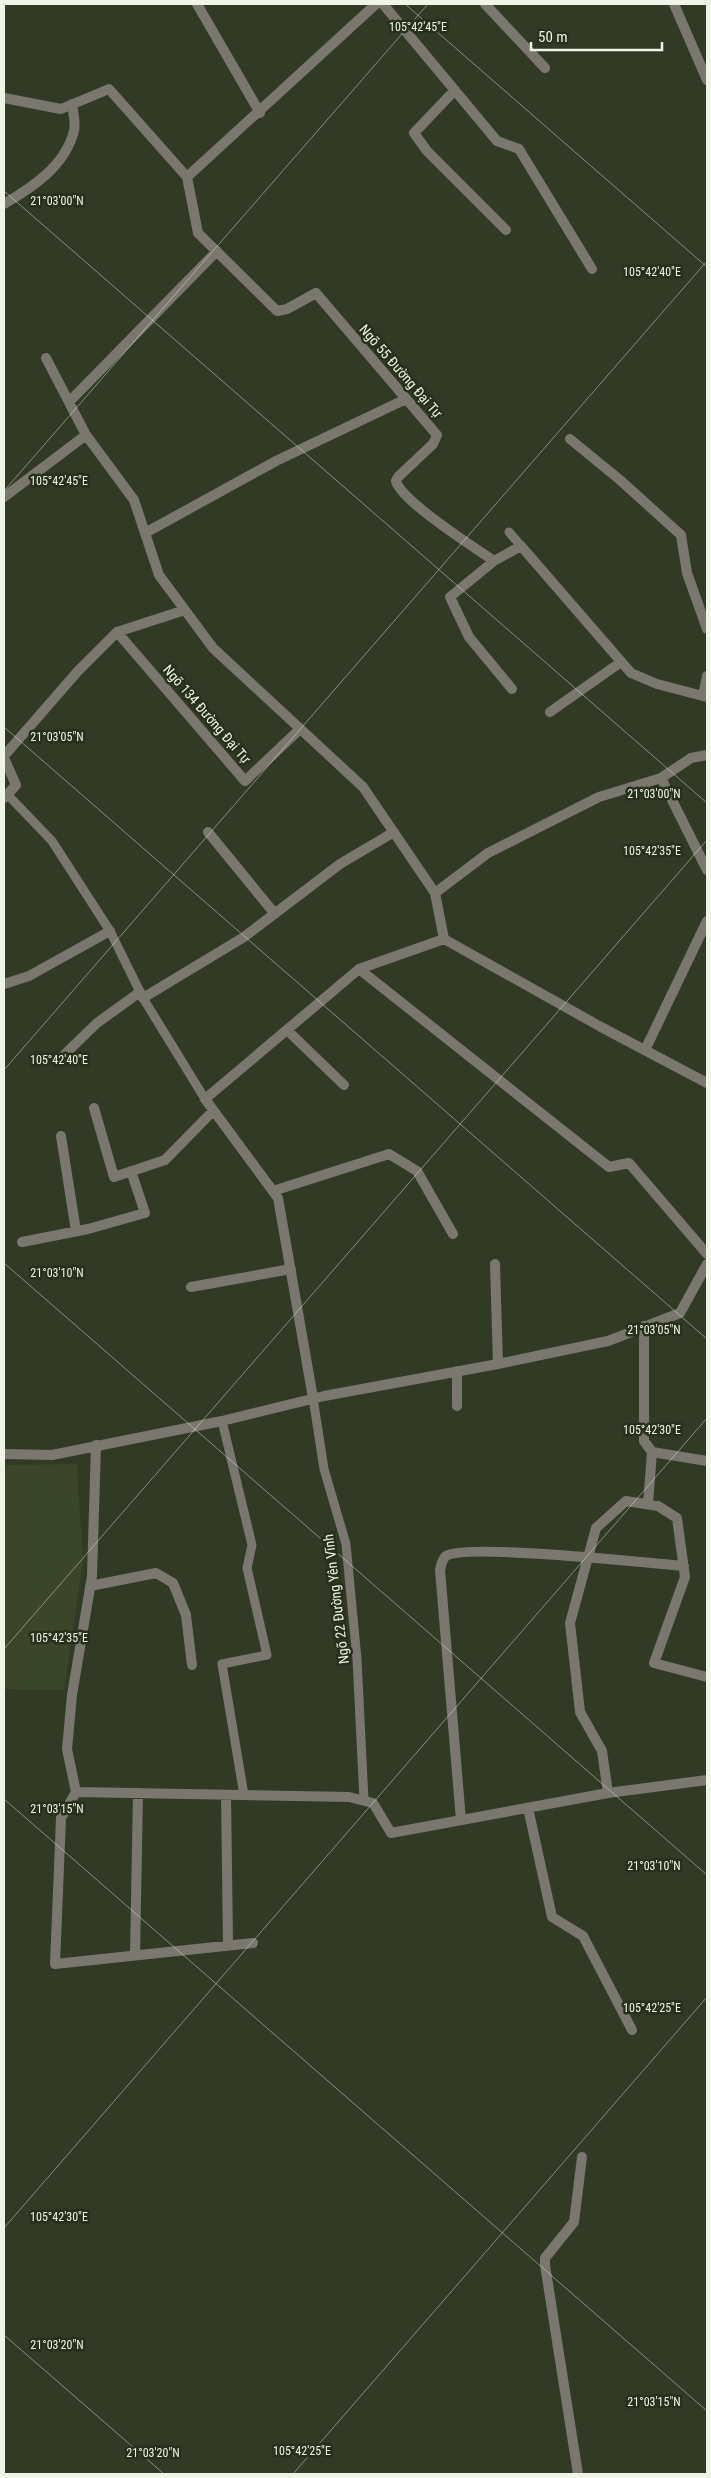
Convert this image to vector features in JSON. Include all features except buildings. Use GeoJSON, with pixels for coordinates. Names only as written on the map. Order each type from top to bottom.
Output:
{"type":"FeatureCollection","features":[{"type":"Feature","properties":{"kind":"street"},"geometry":{"type":"LineString","coordinates":[[197,4],[260,112]]}},
{"type":"Feature","properties":{"kind":"street"},"geometry":{"type":"LineString","coordinates":[[187,177],[376,4]]}},
{"type":"Feature","properties":{"kind":"street"},"geometry":{"type":"LineString","coordinates":[[383,4],[497,141],[519,149],[592,269]]}},
{"type":"Feature","properties":{"kind":"street"},"geometry":{"type":"LineString","coordinates":[[485,4],[545,68]]}},
{"type":"Feature","properties":{"kind":"street"},"geometry":{"type":"LineString","coordinates":[[674,4],[707,80]]}},
{"type":"Feature","properties":{"kind":"street"},"geometry":{"type":"LineString","coordinates":[[4,98],[61,109],[110,89],[187,177],[198,233],[217,250],[69,402]]}},
{"type":"Feature","properties":{"kind":"street"},"geometry":{"type":"LineString","coordinates":[[455,90],[414,133],[428,151],[506,230]]}},
{"type":"Feature","properties":{"kind":"street"},"geometry":{"type":"LineString","coordinates":[[4,204],[33,186],[63,156],[74,130],[72,104]]}},
{"type":"Feature","properties":{"kind":"street","name":"Ngõ 55 Đường Đại Tự"},"geometry":{"type":"LineString","coordinates":[[217,250],[277,311],[287,309],[316,293],[437,434],[437,439],[398,476],[396,481],[397,487],[419,507],[494,561]]}},
{"type":"Feature","properties":{"kind":"street"},"geometry":{"type":"LineString","coordinates":[[46,358],[86,435],[134,500],[159,575],[213,648],[363,788],[435,892],[444,939]]}},
{"type":"Feature","properties":{"kind":"street"},"geometry":{"type":"LineString","coordinates":[[145,533],[276,460],[406,399]]}},
{"type":"Feature","properties":{"kind":"street"},"geometry":{"type":"LineString","coordinates":[[4,497],[86,435]]}},
{"type":"Feature","properties":{"kind":"street"},"geometry":{"type":"LineString","coordinates":[[570,439],[620,480],[680,535],[687,573],[707,629]]}},
{"type":"Feature","properties":{"kind":"street"},"geometry":{"type":"LineString","coordinates":[[512,689],[469,637],[450,597],[494,561],[521,546],[631,673],[656,684],[705,697],[707,676]]}},
{"type":"Feature","properties":{"kind":"street"},"geometry":{"type":"LineString","coordinates":[[6,796],[16,785],[4,757],[78,672],[118,632],[185,610]]}},
{"type":"Feature","properties":{"kind":"street","name":"Ngõ 134 Đường Đại Tự"},"geometry":{"type":"LineString","coordinates":[[118,632],[245,781],[300,729]]}},
{"type":"Feature","properties":{"kind":"street"},"geometry":{"type":"LineString","coordinates":[[550,712],[621,662]]}},
{"type":"Feature","properties":{"kind":"street"},"geometry":{"type":"LineString","coordinates":[[435,892],[488,853],[599,797],[660,778],[691,758],[707,755]]}},
{"type":"Feature","properties":{"kind":"street"},"geometry":{"type":"LineString","coordinates":[[660,778],[707,870]]}},
{"type":"Feature","properties":{"kind":"street"},"geometry":{"type":"LineString","coordinates":[[208,832],[275,914]]}},
{"type":"Feature","properties":{"kind":"street"},"geometry":{"type":"LineString","coordinates":[[65,1054],[97,1023],[141,995],[244,937],[340,864],[394,832]]}},
{"type":"Feature","properties":{"kind":"street"},"geometry":{"type":"LineString","coordinates":[[645,1050],[707,921]]}},
{"type":"Feature","properties":{"kind":"street"},"geometry":{"type":"LineString","coordinates":[[4,984],[30,976],[110,931]]}},
{"type":"Feature","properties":{"kind":"street"},"geometry":{"type":"LineString","coordinates":[[313,1398],[278,1198],[205,1099],[359,969],[444,939],[707,1083]]}},
{"type":"Feature","properties":{"kind":"street"},"geometry":{"type":"LineString","coordinates":[[359,969],[609,1167],[629,1163],[707,1254]]}},
{"type":"Feature","properties":{"kind":"street"},"geometry":{"type":"LineString","coordinates":[[288,1030],[344,1085]]}},
{"type":"Feature","properties":{"kind":"street"},"geometry":{"type":"LineString","coordinates":[[94,1108],[114,1177],[165,1160],[213,1111]]}},
{"type":"Feature","properties":{"kind":"street"},"geometry":{"type":"LineString","coordinates":[[61,1136],[76,1231]]}},
{"type":"Feature","properties":{"kind":"street"},"geometry":{"type":"LineString","coordinates":[[273,1191],[389,1154],[417,1171],[453,1234]]}},
{"type":"Feature","properties":{"kind":"street"},"geometry":{"type":"LineString","coordinates":[[22,1242],[76,1231],[145,1213],[131,1171]]}},
{"type":"Feature","properties":{"kind":"street"},"geometry":{"type":"LineString","coordinates":[[494,1264],[498,1364]]}},
{"type":"Feature","properties":{"kind":"street"},"geometry":{"type":"LineString","coordinates":[[4,1454],[52,1455],[222,1421],[313,1398],[498,1364],[608,1341],[680,1312],[706,1268]]}},
{"type":"Feature","properties":{"kind":"street"},"geometry":{"type":"LineString","coordinates":[[191,1286],[291,1269]]}},
{"type":"Feature","properties":{"kind":"street"},"geometry":{"type":"LineString","coordinates":[[644,1326],[644,1440],[652,1452],[648,1504]]}},
{"type":"Feature","properties":{"kind":"street"},"geometry":{"type":"LineString","coordinates":[[457,1371],[458,1406]]}},
{"type":"Feature","properties":{"kind":"street"},"geometry":{"type":"LineString","coordinates":[[96,1445],[90,1586],[72,1695],[67,1749],[76,1792],[61,1818],[55,1964],[253,1943]]}},
{"type":"Feature","properties":{"kind":"street"},"geometry":{"type":"LineString","coordinates":[[652,1452],[707,1461]]}},
{"type":"Feature","properties":{"kind":"street"},"geometry":{"type":"LineString","coordinates":[[608,1793],[602,1751],[580,1712],[570,1623],[596,1528],[626,1500],[658,1506],[677,1518],[685,1578],[654,1663],[707,1677]]}},
{"type":"Feature","properties":{"kind":"street"},"geometry":{"type":"LineString","coordinates":[[461,1820],[440,1570],[443,1559],[446,1556],[458,1553],[498,1551],[684,1566]]}},
{"type":"Feature","properties":{"kind":"street"},"geometry":{"type":"LineString","coordinates":[[90,1586],[156,1573],[173,1583],[186,1615],[192,1665]]}},
{"type":"Feature","properties":{"kind":"street"},"geometry":{"type":"LineString","coordinates":[[76,1792],[349,1797],[373,1803],[391,1833],[608,1793],[707,1780]]}},
{"type":"Feature","properties":{"kind":"street"},"geometry":{"type":"LineString","coordinates":[[135,1955],[138,1793]]}},
{"type":"Feature","properties":{"kind":"street"},"geometry":{"type":"LineString","coordinates":[[226,1795],[228,1945]]}},
{"type":"Feature","properties":{"kind":"street"},"geometry":{"type":"LineString","coordinates":[[528,1808],[552,1917],[583,1936],[632,2030]]}},
{"type":"Feature","properties":{"kind":"street"},"geometry":{"type":"LineString","coordinates":[[578,2474],[545,2258],[574,2222],[582,2157]]}},
{"type":"Feature","properties":{"kind":"lane"},"geometry":{"type":"LineString","coordinates":[[509,532],[521,546]]}},
{"type":"Feature","properties":{"kind":"lane"},"geometry":{"type":"LineString","coordinates":[[6,796],[52,841],[110,931],[141,995],[205,1099]]}},
{"type":"Feature","properties":{"kind":"lane","name":"Ngõ 22 Đường Yên Vĩnh"},"geometry":{"type":"LineString","coordinates":[[313,1398],[324,1468],[346,1544],[357,1658],[364,1800]]}},
{"type":"Feature","properties":{"kind":"lane"},"geometry":{"type":"LineString","coordinates":[[222,1421],[252,1545],[247,1568],[266,1656],[222,1664],[244,1795]]}},
{"type":"Feature","properties":{"kind":"shaded area"},"geometry":{"type":"Polygon","coordinates":[[[77,1464],[83,1561],[64,1690],[4,1689],[4,1465],[77,1464]]]}}]}
